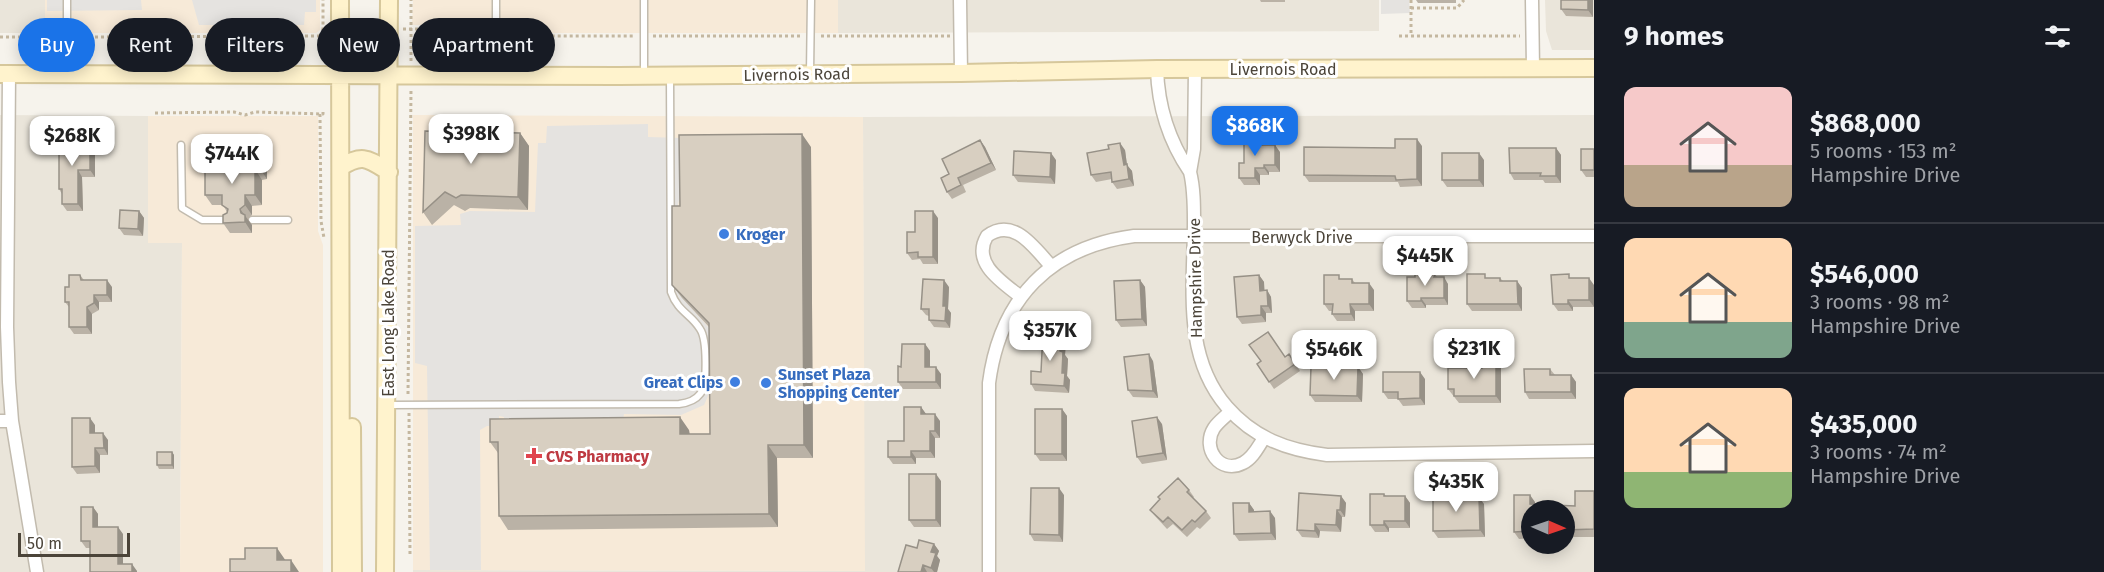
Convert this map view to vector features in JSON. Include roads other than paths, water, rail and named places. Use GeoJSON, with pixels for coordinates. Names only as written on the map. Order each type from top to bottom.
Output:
{"type":"FeatureCollection","features":[{"type":"Feature","properties":{"kind":"main road"},"geometry":{"type":"LineString","coordinates":[[340,0],[341,572]]}},
{"type":"Feature","properties":{"kind":"main road","name":"East Long Lake Road"},"geometry":{"type":"LineString","coordinates":[[385,572],[389,0]]}},
{"type":"Feature","properties":{"kind":"main road","name":"Livernois Road"},"geometry":{"type":"LineString","coordinates":[[4,74],[670,76],[961,74],[1157,69],[1594,68]]}},
{"type":"Feature","properties":{"kind":"main road"},"geometry":{"type":"LineString","coordinates":[[341,167],[355,158],[367,159],[389,172]]}},
{"type":"Feature","properties":{"kind":"main road"},"geometry":{"type":"LineString","coordinates":[[341,278],[352,314],[353,572]]}},
{"type":"Feature","properties":{"kind":"street"},"geometry":{"type":"LineString","coordinates":[[960,0],[961,74]]}},
{"type":"Feature","properties":{"kind":"street"},"geometry":{"type":"LineString","coordinates":[[1532,0],[1533,68]]}},
{"type":"Feature","properties":{"kind":"street","name":"Hampshire Drive"},"geometry":{"type":"LineString","coordinates":[[1157,69],[1159,97],[1169,132],[1176,150],[1190,172]]}},
{"type":"Feature","properties":{"kind":"street","name":"Hampshire Drive"},"geometry":{"type":"LineString","coordinates":[[1195,69],[1194,149],[1190,172],[1194,236],[1193,321],[1203,369],[1210,384],[1231,411],[1264,438],[1300,452],[1327,455],[1594,452]]}},
{"type":"Feature","properties":{"kind":"street"},"geometry":{"type":"LineString","coordinates":[[4,74],[8,327],[6,421],[38,572]]}},
{"type":"Feature","properties":{"kind":"street"},"geometry":{"type":"LineString","coordinates":[[1021,297],[987,267],[982,252],[987,236],[1001,229],[1016,231],[1052,267]]}},
{"type":"Feature","properties":{"kind":"street","name":"Berwyck Drive"},"geometry":{"type":"LineString","coordinates":[[989,572],[989,384],[997,341],[1021,297],[1052,267],[1084,248],[1113,239],[1134,236],[1594,237]]}},
{"type":"Feature","properties":{"kind":"street"},"geometry":{"type":"LineString","coordinates":[[1231,411],[1214,429],[1209,441],[1214,458],[1228,466],[1243,463],[1254,454],[1264,438]]}},
{"type":"Feature","properties":{"kind":"lane"},"geometry":{"type":"LineString","coordinates":[[67,0],[67,74]]}},
{"type":"Feature","properties":{"kind":"lane"},"geometry":{"type":"LineString","coordinates":[[496,0],[496,74]]}},
{"type":"Feature","properties":{"kind":"lane"},"geometry":{"type":"LineString","coordinates":[[644,0],[644,75]]}},
{"type":"Feature","properties":{"kind":"lane"},"geometry":{"type":"LineString","coordinates":[[810,74],[811,0]]}},
{"type":"Feature","properties":{"kind":"lane"},"geometry":{"type":"LineString","coordinates":[[387,405],[679,404],[691,402],[700,395],[705,384],[705,344],[701,329],[678,306],[671,292],[669,254],[670,76]]}},
{"type":"Feature","properties":{"kind":"lane"},"geometry":{"type":"LineString","coordinates":[[181,145],[182,208],[202,220],[230,220]]}},
{"type":"Feature","properties":{"kind":"lane"},"geometry":{"type":"LineString","coordinates":[[252,220],[288,220]]}},
{"type":"Feature","properties":{"kind":"place","name":"Kroger"},"geometry":{"type":"Point","coordinates":[724,234]}},
{"type":"Feature","properties":{"kind":"place","name":"Great Clips"},"geometry":{"type":"Point","coordinates":[735,382]}},
{"type":"Feature","properties":{"kind":"place","name":"Sunset Plaza Shopping Center"},"geometry":{"type":"Point","coordinates":[766,383]}},
{"type":"Feature","properties":{"kind":"place","name":"CVS Pharmacy"},"geometry":{"type":"Point","coordinates":[534,456]}}]}
